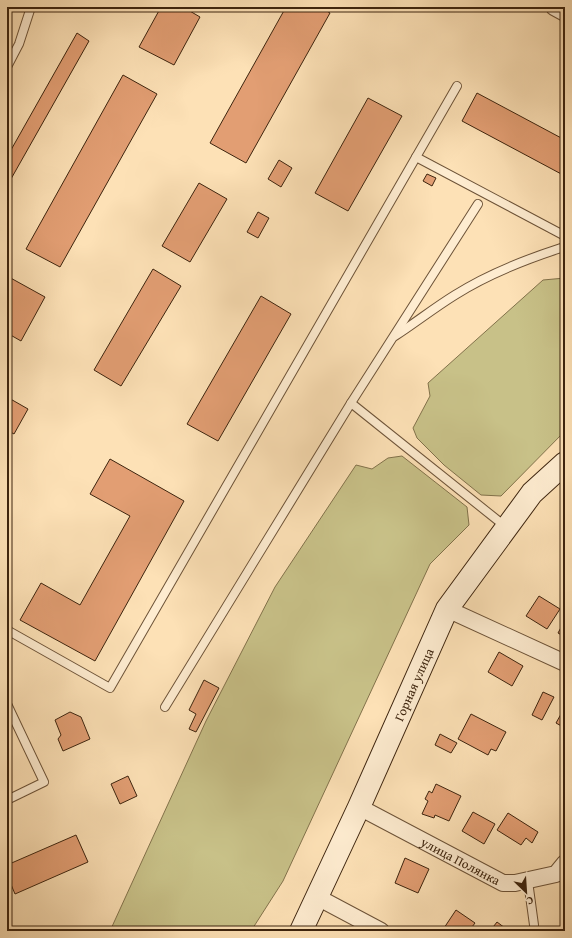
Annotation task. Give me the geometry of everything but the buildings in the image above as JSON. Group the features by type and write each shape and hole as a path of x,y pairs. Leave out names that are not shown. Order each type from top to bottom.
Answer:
{"street":[{"path":"554,7 565,13"},
{"name":"Горная улица","path":"301,931 359,807 447,609 532,493 565,463"},
{"path":"447,609 565,663"},
{"name":"улица Полянка","path":"359,807 503,883 515,883 556,874 565,863"},
{"path":"317,897 381,931"}],"lane":[{"path":"7,67 19,44 30,7"},
{"path":"7,630 110,688 457,86"},
{"path":"416,157 432,167 565,236"},
{"path":"165,706 351,403 478,204"},
{"path":"391,339 455,295 491,276 525,260 565,248"},
{"path":"351,403 507,527"},
{"path":"7,704 44,782 7,800"},
{"path":"528,880 534,925"}],"shaded area":[{"path":"565,278 565,431 501,496 481,495 444,465 417,438 413,428 430,396 428,383 543,280"},
{"path":"402,456 467,507 469,525 430,564 283,881 251,931 110,931 206,721 275,587 356,465 372,469 388,458"}]}
